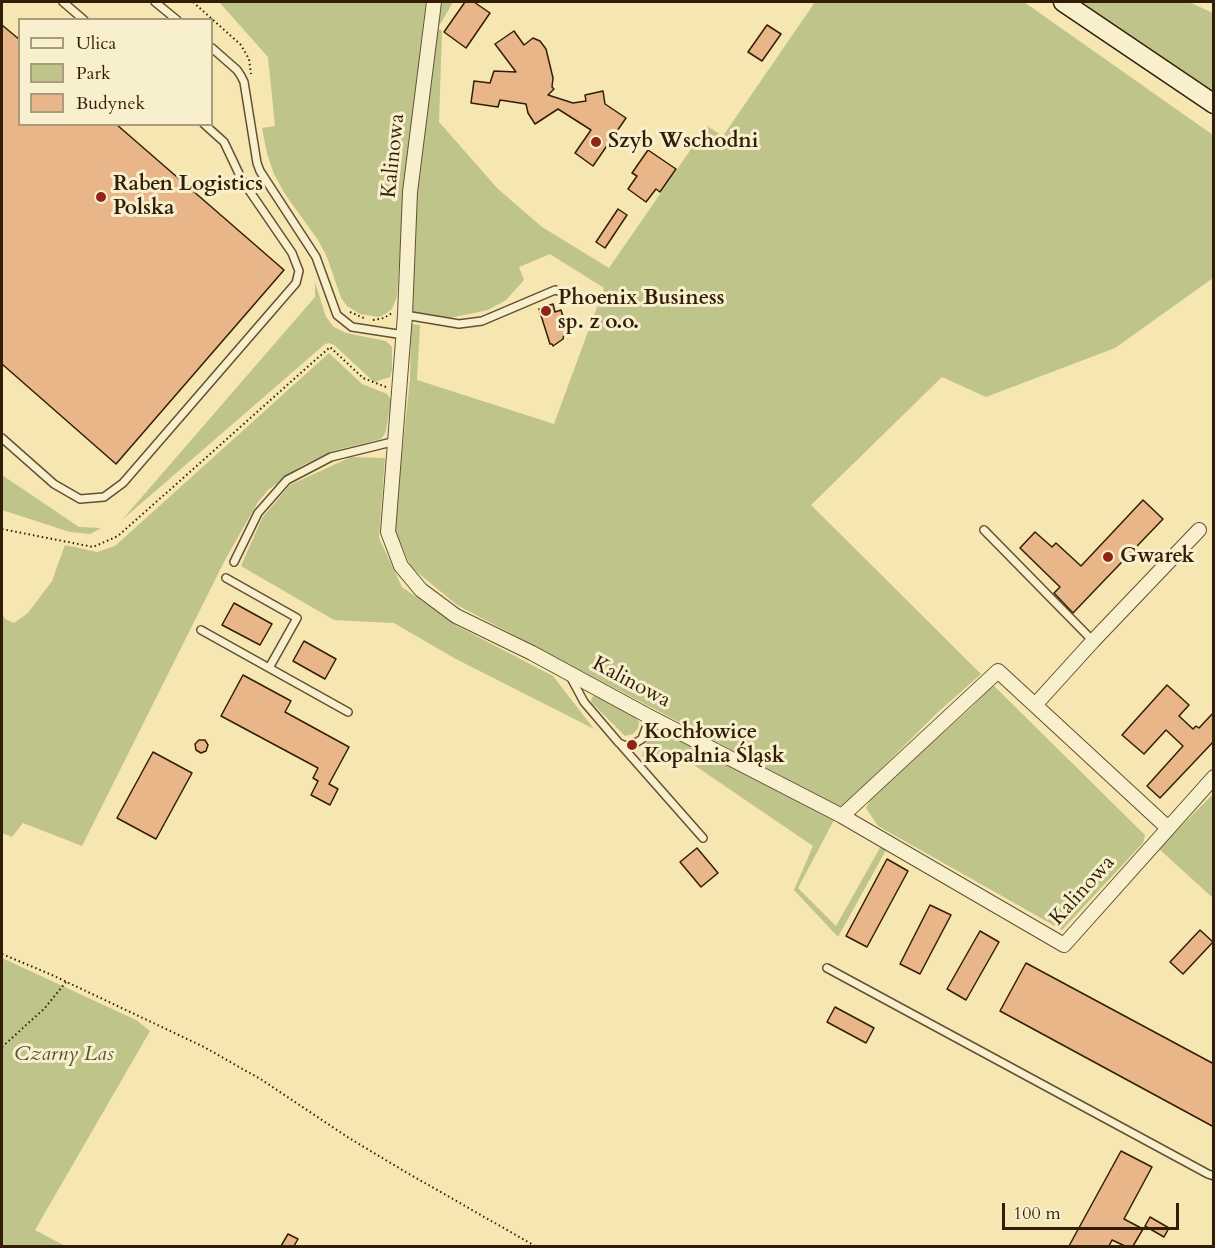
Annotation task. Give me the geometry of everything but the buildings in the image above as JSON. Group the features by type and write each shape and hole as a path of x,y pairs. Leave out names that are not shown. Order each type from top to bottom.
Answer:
{"street":[{"name":"Kalinowa","path":"434,2 410,192 401,310 404,335 388,532 401,566 421,590 456,616 842,816 1064,945 1214,777"},
{"path":"1063,2 1214,104"},
{"path":"1035,705 1199,530"},
{"path":"842,816 998,671 1168,828"}],"lane":[{"path":"63,2 82,18"},
{"path":"156,2 175,18"},
{"path":"213,49 237,70 244,82 260,171 316,257 337,315 352,327 404,335"},
{"path":"2,438 54,484 80,500 104,497 123,483 296,284 299,271 292,253 242,180 225,142 206,126"},
{"path":"401,310 459,324 482,321 555,290 588,301"},
{"path":"234,562 258,513 287,480 331,457 396,441"},
{"path":"984,530 1093,641"},
{"path":"226,578 297,618 269,668"},
{"path":"201,630 348,712"},
{"path":"569,674 584,702 703,838"},
{"path":"620,743 626,746 632,745 642,739 650,717"},
{"path":"827,968 1214,1176"}],"path":[{"path":"193,2 211,18"},
{"path":"213,20 242,45 249,59 253,82"},
{"path":"348,311 356,316 378,320 401,310"},
{"path":"2,529 93,547 118,536 330,347 363,378 389,388 399,388"},
{"path":"2,954 204,1047 262,1080 394,1165 535,1246"},
{"path":"2,1047 45,1008 66,982"}],"green space":[{"path":"219,2 426,2 405,174 397,296 392,309 385,314 379,317 360,314 347,306 341,298 327,257 318,240 285,194 274,174 262,128 275,126 268,57"},
{"path":"438,2 453,2 438,28 442,31 439,122 498,189 542,227 609,268 707,126 723,136 815,2 1024,2 1213,135 1213,278 1115,348 986,397 942,377 811,505 981,674 937,713 842,808 457,605 411,567 394,528 410,379 411,324 420,325 417,380 554,424 604,288 550,254 519,267 524,280 506,300 488,310 450,318 411,312 414,192"},
{"path":"1075,2 1189,2 1213,13 1213,96"},
{"path":"315,282 326,317 334,327 346,333 386,341 392,347 390,377 374,382 334,345 325,344 122,520 315,297"},
{"path":"329,353 362,384 387,394 391,400 384,435 381,439 333,451 301,466 268,490 258,502 226,558 82,846 23,823 12,837 2,833 2,614 5,619 14,623 28,613 52,581 65,545 97,552 115,546"},
{"path":"351,457 385,458 379,538 402,587 457,626 553,676 594,729 454,658 394,623 334,620 241,566 262,518 290,485"},
{"path":"2,475 79,527 101,528 90,534 70,532 2,510"},
{"path":"993,685 1145,835 1143,843 1062,930 878,826 866,808 873,795 971,708"},
{"path":"597,695 634,715 639,722 633,734 625,736 593,704 592,697"},
{"path":"658,732 665,732 834,820 798,888 836,926 881,846 886,850 838,937 794,890 813,846 672,750 660,762 648,754 642,757 648,740"},
{"path":"1213,794 1213,898 1159,849"},
{"name":"Czarny Las","path":"2,958 136,1020 150,1031 35,1230 65,1246 2,1246"}],"place":[{"name":"Szyb Wschodni","path":"596,142"},
{"name":"Raben Logistics Polska","path":"101,197"},
{"name":"Phoenix Business sp. z o.o.","path":"546,311"},
{"name":"Gwarek","path":"1108,557"},
{"name":"Kochłowice Kopalnia Śląsk","path":"632,745"}]}
